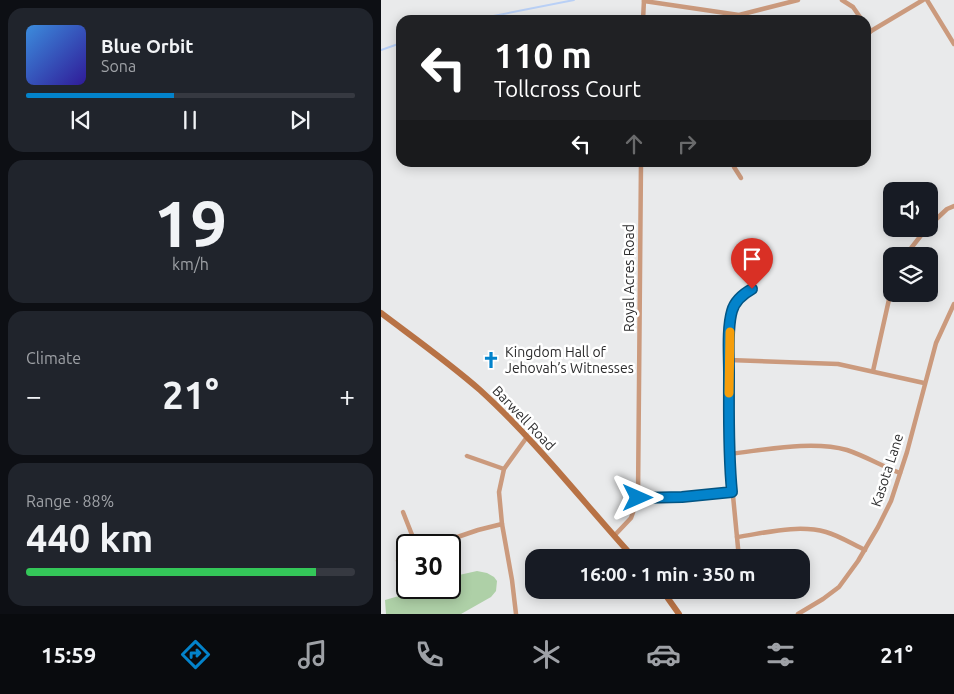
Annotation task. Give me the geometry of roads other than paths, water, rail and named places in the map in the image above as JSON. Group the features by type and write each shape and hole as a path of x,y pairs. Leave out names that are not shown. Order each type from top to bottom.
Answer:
{"street":[{"path":"746,15 798,0"},
{"path":"842,0 853,8 858,15"},
{"path":"871,31 923,0"},
{"path":"927,0 954,44"},
{"path":"643,15 644,1 727,15"},
{"name":"Royal Acres Road","path":"615,536 631,518 638,498 641,167"},
{"path":"734,167 741,178"},
{"path":"938,217 954,206"},
{"path":"912,247 920,237"},
{"path":"738,549 729,454 731,318 733,309 742,295 752,289"},
{"path":"873,370 888,302"},
{"name":"Kasota Lane","path":"798,614 839,587 865,550 891,501 936,343 954,304"},
{"name":"Barwell Road","path":"381,313 437,355 480,391 527,437 626,549"},
{"path":"729,360 838,364 873,370 925,383"},
{"path":"516,614 513,580 502,524 499,492 504,469 527,437"},
{"path":"729,454 791,447 826,447 847,450 900,473"},
{"path":"467,456 504,469"},
{"path":"638,498 682,497 732,492"},
{"path":"403,512 412,534"},
{"path":"461,536 502,524"},
{"path":"737,537 781,530 805,529 825,532 865,550"},
{"path":"668,599 679,614"}],"waterway":[{"path":"498,15 574,0"},
{"path":"381,50 396,45"}],"place":[{"name":"Kingdom Hall of Jehovah’s Witnesses","path":"491,360"}]}
